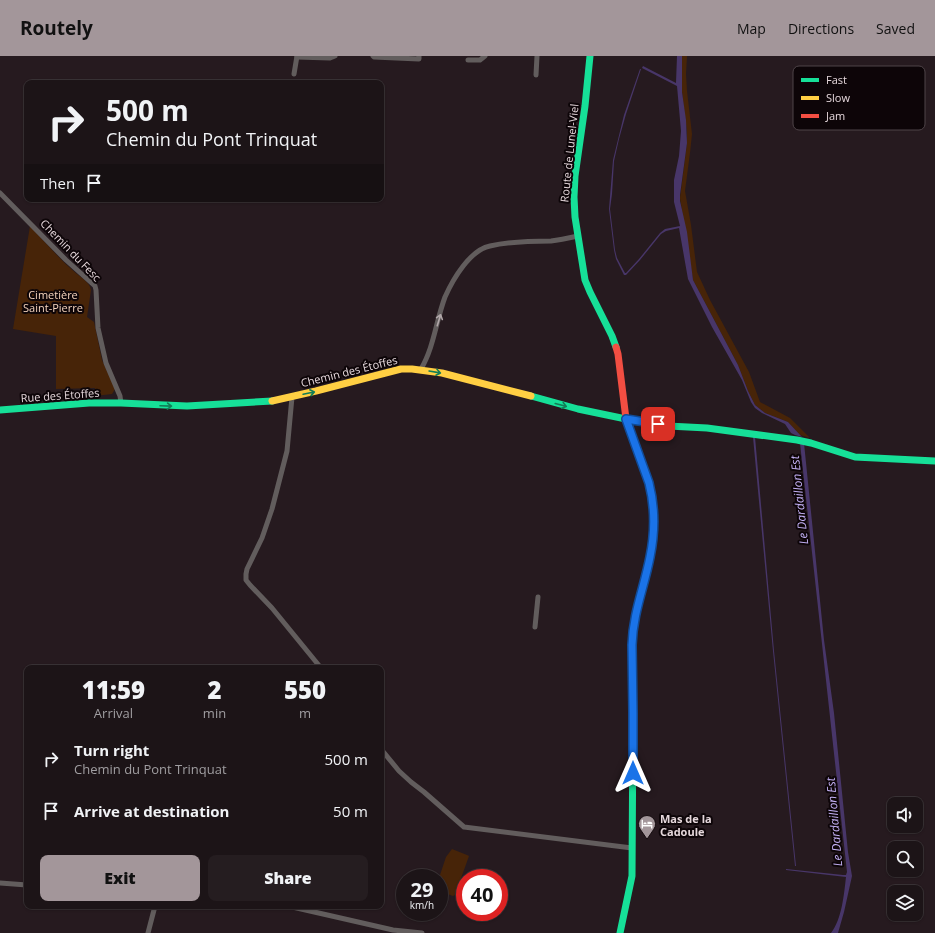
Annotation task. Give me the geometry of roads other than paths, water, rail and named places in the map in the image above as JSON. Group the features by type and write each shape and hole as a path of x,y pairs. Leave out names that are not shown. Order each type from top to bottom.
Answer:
{"street":[{"path":"294,74 297,56 330,58 335,56"},
{"path":"373,56 419,59 419,56"},
{"path":"468,60 480,60 485,56"},
{"path":"536,75 537,56"},
{"name":"Route de Lunel-Viel","path":"590,56 587,95 574,191 574,208 586,280 590,292 612,336 618,354 626,419 649,483 654,516 651,551 646,576 636,610 632,635 632,876 620,933"},
{"name":"Chemin du Fesc","path":"0,193 66,260 95,286 98,328 106,362 120,396 121,403"},
{"path":"421,369 429,351 446,296 454,281 475,253 480,249 496,245 560,240 578,236"},
{"name":"Chemin des Étoffes","path":"121,403 187,406 271,401 316,392 412,368 442,373 578,409 626,419 668,426 708,428 797,440 855,457 935,461"},
{"path":"292,397 287,451 272,509 262,538 247,569 246,580 272,608 319,665"},
{"name":"Rue des Étoffes","path":"0,410 89,403 121,403"},
{"path":"535,627 538,597"},
{"path":"384,753 399,771 464,827 632,848"},
{"path":"0,883 24,885"},
{"path":"148,933 154,909"},
{"path":"301,909 393,930 422,933"}],"place":[{"name":"Mas de la Cadoule","path":"647,839"}],"park label":[{"name":"Cimetière Saint-Pierre","path":"53,300"}],"water label":[{"name":"Le Dardaillon Est","path":"799,500"},
{"name":"Le Dardaillon Est","path":"834,822"}]}
